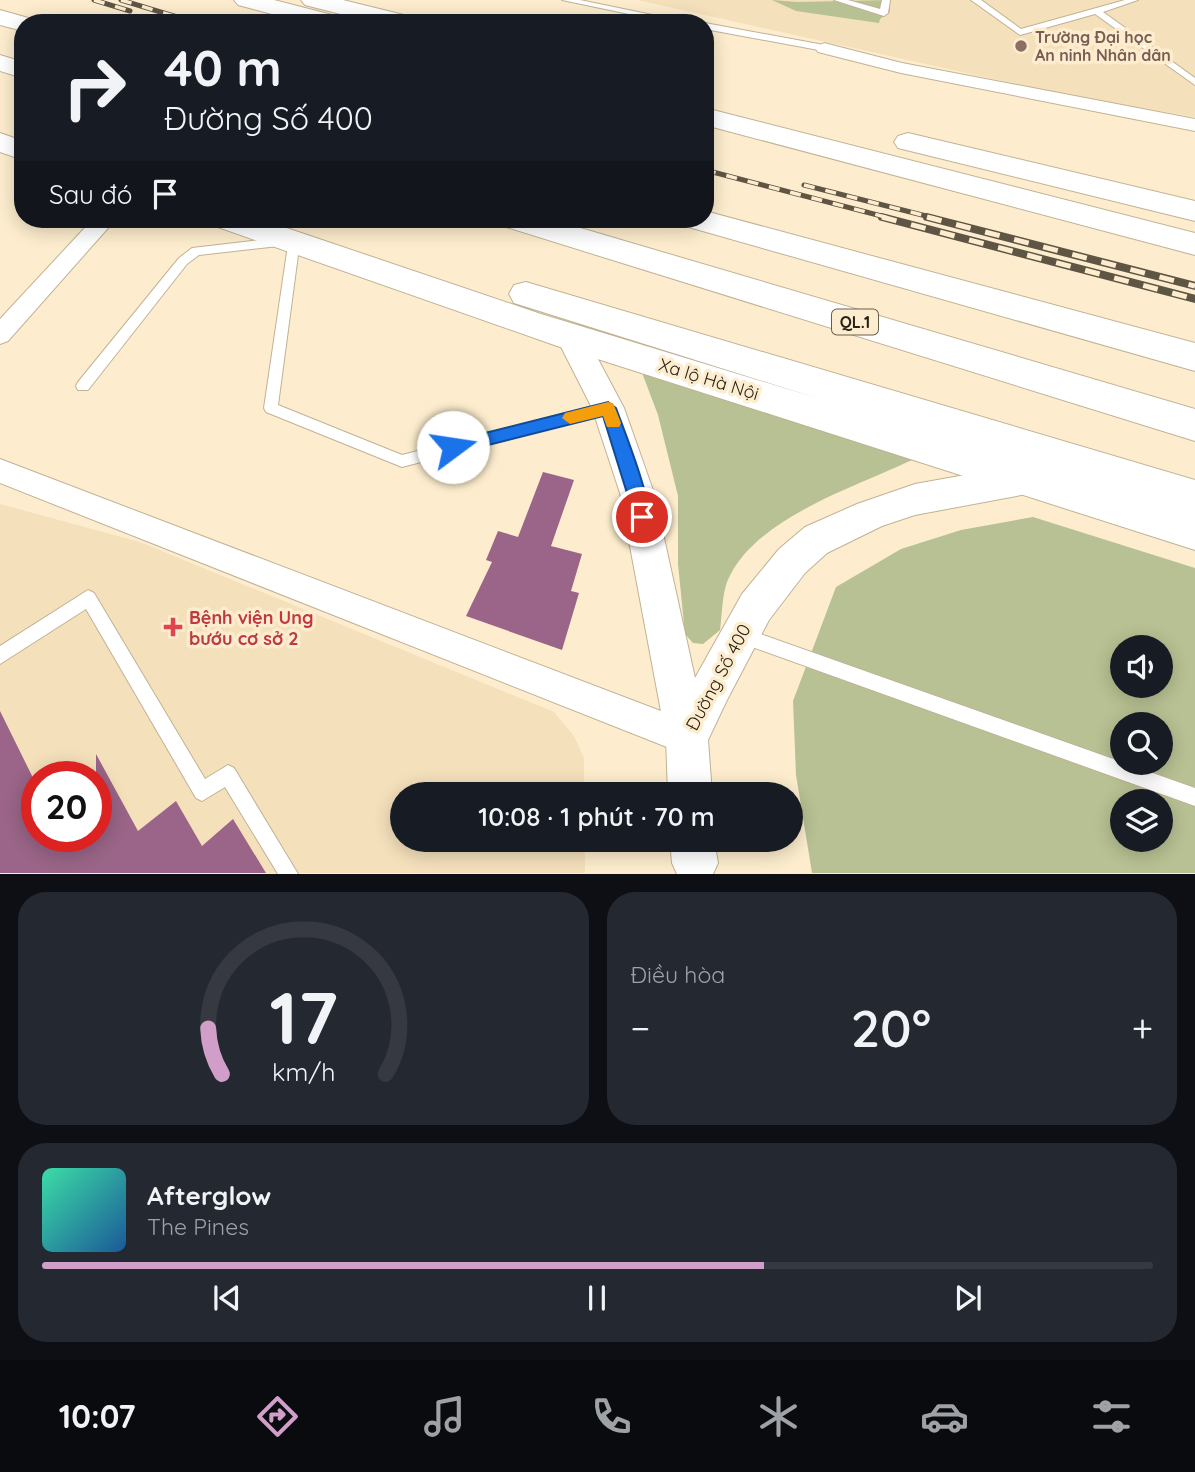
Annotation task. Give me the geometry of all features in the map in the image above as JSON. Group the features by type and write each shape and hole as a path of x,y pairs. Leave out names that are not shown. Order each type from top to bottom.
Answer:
{"highway":[{"path":"246,0 300,14"},
{"path":"313,0 350,14"},
{"path":"714,96 1195,211"},
{"path":"714,118 1195,244"},
{"path":"714,224 1195,357"},
{"name":"QL.1","path":"544,228 1195,425"},
{"name":"Xa lộ Hà Nội","path":"292,229 1195,531"},
{"name":"Xa lộ Hà Nội","path":"568,321 1195,498"},
{"path":"1032,478 1079,464"}],"street":[{"path":"824,48 901,68 1195,125"},
{"path":"0,335 97,228"},
{"name":"Đường Số 400","path":"568,321 608,408 637,493 687,738 689,782"},
{"path":"0,471 687,738"},
{"name":"Đường Số 400","path":"687,738 739,634 772,585 815,540 884,507 959,488 1032,478"}],"lane":[{"path":"566,0 640,14"},
{"path":"838,0 884,13 887,0"},
{"path":"975,0 1020,32 1134,0"},
{"path":"1096,12 1195,82"},
{"path":"714,28 824,48"},
{"path":"83,386 183,261 196,251 292,229 271,408 402,461 608,408"},
{"path":"0,656 88,598 202,792 228,774 289,873"},
{"path":"739,634 1195,797"}],"shaded area":[{"name":"Trường Đại học An ninh Nhân dân","path":"637,0 1195,0 1195,117 1056,93 714,17 714,14 700,14"},
{"name":"Bệnh viện Ung bướu cơ sở 2","path":"0,504 140,542 554,712 574,736 584,758 584,782 390,782 390,852 585,852 585,873 0,873"}],"green space":[{"path":"772,0 890,0 890,12 880,19 879,23 796,11"},
{"path":"641,370 914,459 808,507 759,540 740,559 727,582 720,630 703,644 693,643 685,634 678,564 678,496 658,415"},
{"path":"1033,517 1195,568 1195,873 812,873 803,818 803,782 797,782 796,775 793,701 836,587 901,549 961,530"}],"building":[{"path":"543,472 574,480 551,546 582,554 571,591 579,593 562,650 466,616 492,562 486,560 498,531 518,537"},
{"path":"0,711 25,761 21,761 21,852 112,852 112,783 138,831 176,801 202,846 233,819 266,873 0,873"}],"railway":[{"path":"94,0 130,11"},
{"path":"121,0 167,14"},
{"path":"714,172 889,218"},
{"path":"804,185 934,218"},
{"path":"882,217 1195,299"},
{"path":"927,217 1195,286"}],"slow traffic":[{"path":"570,418 608,408 613,423"}],"place":[{"name":"Trường Đại học An ninh Nhân dân","path":"1021,46"},
{"name":"Bệnh viện Ung bướu cơ sở 2","path":"173,627"}],"route":[{"path":"453,447 608,408 637,493 642,517"}]}
